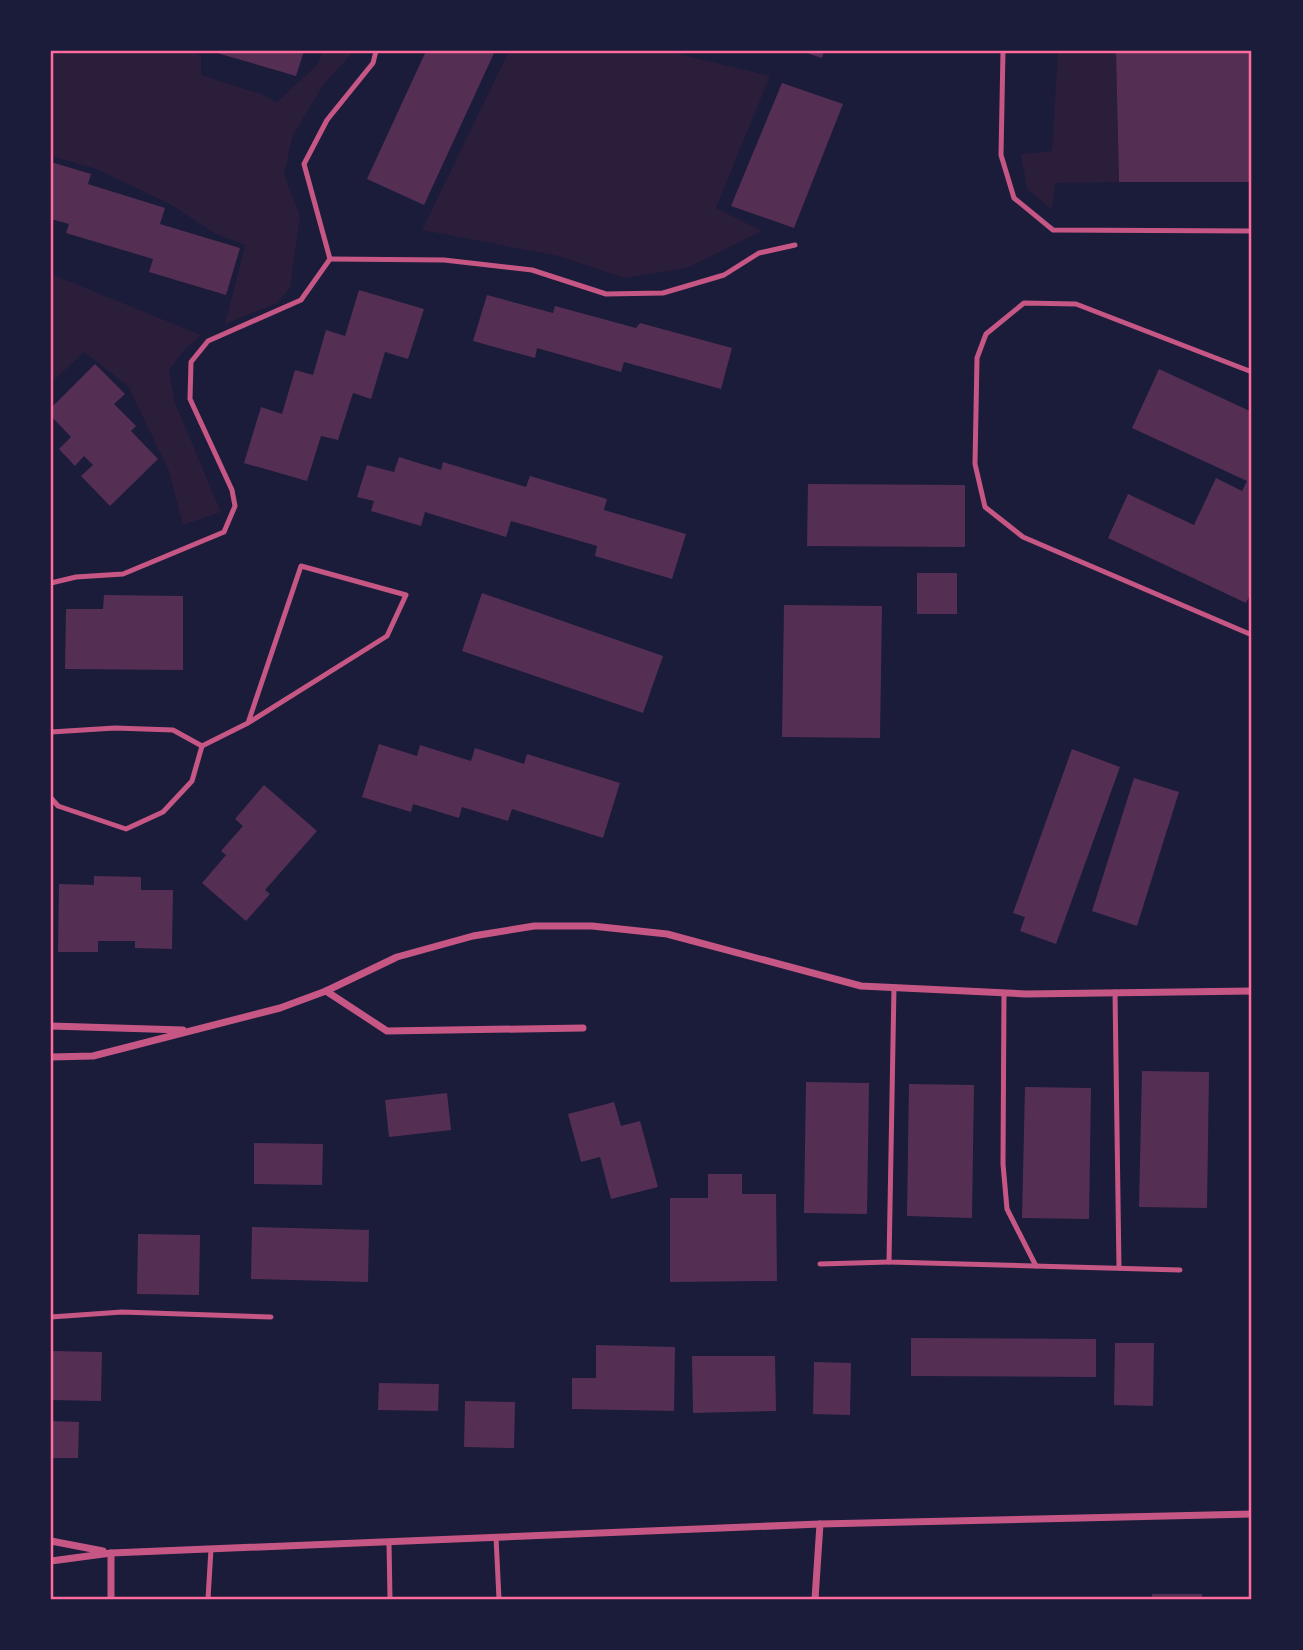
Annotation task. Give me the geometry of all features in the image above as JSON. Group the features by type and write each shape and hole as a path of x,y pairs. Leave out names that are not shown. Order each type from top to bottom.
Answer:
{"street":[{"path":"51,1057 93,1056 280,1008 326,991 397,957 473,936 534,926 592,926 667,933 861,986 1004,993 1252,990"},
{"path":"326,991 387,1031 583,1028"},
{"path":"51,1026 191,1031"},
{"path":"51,1561 111,1553 820,1524 1252,1514"},
{"path":"815,1599 820,1524"},
{"path":"51,1541 111,1553"},
{"path":"111,1553 111,1599"}],"lane":[{"path":"330,259 304,164 327,120 373,63 376,51"},
{"path":"1003,51 1001,155 1014,198 1053,230 1252,231"},
{"path":"330,259 444,260 532,271 606,294 663,293 724,275 759,253 796,245"},
{"path":"51,583 76,577 123,574 224,532 235,506 232,489 190,399 191,362 208,341 301,300 330,259"},
{"path":"1252,372 1076,304 1024,303 986,334 977,358 975,464 985,507 1023,537 1252,635"},
{"path":"51,798 58,806 126,829 163,812 192,781 202,746 248,723 387,636 406,595 301,566 248,723"},
{"path":"51,732 173,730 202,746"},
{"path":"889,1262 894,988"},
{"path":"1115,992 1119,1268"},
{"path":"1004,993 1003,1164 1007,1209 1036,1266"},
{"path":"820,1264 889,1262 1180,1270"},
{"path":"51,1317 122,1312 271,1317"},
{"path":"1252,1323 1252,1396"},
{"path":"496,1537 499,1599"},
{"path":"389,1542 390,1599"},
{"path":"208,1599 211,1549"}],"shaded area":[{"path":"51,51 187,51 201,55 201,75 264,95 277,102 318,64 323,51 354,51 324,84 293,135 284,174 300,216 290,288 277,303 225,324 245,245 216,234 168,203 96,169 51,156"},
{"path":"509,51 666,51 770,76 716,208 762,231 687,268 625,278 558,256 422,230"},
{"path":"1058,51 1116,51 1119,182 1055,183 1052,210 1027,189 1021,154 1052,151"},
{"path":"51,274 201,335 184,350 169,370 175,403 221,512 183,525 169,471 128,386 84,352 51,383"}],"building":[{"path":"210,51 304,51 296,76"},
{"path":"426,51 495,51 424,205 367,179"},
{"path":"800,51 824,51 822,58"},
{"path":"1116,51 1252,51 1252,182 1119,182"},
{"path":"782,83 843,104 794,228 731,206"},
{"path":"51,162 91,174 88,184 165,208 160,224 240,248 226,295 149,272 153,259 66,233 69,224 51,219"},
{"path":"359,290 424,309 408,359 385,352 371,399 353,393 338,440 321,436 307,481 244,463 261,407 282,414 295,370 313,375 326,330 345,336"},
{"path":"487,295 553,313 555,306 636,328 640,323 732,348 721,389 624,362 621,372 537,348 535,358 473,341"},
{"path":"95,364 125,394 114,404 136,426 131,431 158,459 110,506 81,476 93,465 84,456 75,466 59,449 71,437 51,416 51,408"},
{"path":"1159,369 1252,412 1252,590 1246,603 1108,538 1128,494 1194,525 1216,478 1242,491 1247,481 1132,428"},
{"path":"399,457 441,470 443,462 526,487 530,476 607,499 604,510 686,534 672,579 595,556 597,546 511,521 506,537 425,512 421,526 371,511 374,501 357,497 367,465 394,472"},
{"path":"808,484 965,485 965,547 807,546"},
{"path":"917,573 957,573 957,614 917,614"},
{"path":"482,593 663,656 643,713 462,651"},
{"path":"104,595 183,596 183,670 65,669 66,609 103,609"},
{"path":"784,605 882,606 880,738 782,737"},
{"path":"379,744 417,756 420,745 471,761 475,748 524,764 527,754 620,783 603,838 512,809 508,821 462,807 459,818 413,804 411,812 362,797"},
{"path":"1072,749 1120,767 1056,944 1020,931 1025,917 1013,913"},
{"path":"1134,778 1179,792 1137,926 1092,911"},
{"path":"264,785 317,831 265,890 270,894 246,921 202,883 226,855 221,851 243,826 235,819"},
{"path":"94,876 141,877 141,890 173,890 172,949 135,948 135,941 98,941 98,952 58,952 59,884 94,885"},
{"path":"1142,1071 1209,1072 1207,1208 1139,1207"},
{"path":"806,1082 869,1083 867,1214 804,1213"},
{"path":"909,1084 974,1085 972,1218 907,1216"},
{"path":"1025,1087 1091,1088 1089,1219 1022,1218"},
{"path":"447,1093 451,1130 389,1137 385,1100"},
{"path":"614,1102 621,1126 640,1121 658,1187 611,1199 600,1157 581,1162 568,1114"},
{"path":"254,1143 323,1144 322,1185 254,1184"},
{"path":"708,1174 742,1174 742,1194 776,1194 777,1281 670,1282 670,1198 708,1198"},
{"path":"252,1227 369,1230 368,1282 251,1279"},
{"path":"138,1234 200,1235 199,1295 137,1294"},
{"path":"911,1338 1096,1339 1096,1377 911,1376"},
{"path":"1115,1343 1154,1343 1153,1406 1114,1405"},
{"path":"596,1345 675,1347 674,1411 572,1409 572,1378 596,1378"},
{"path":"51,1351 102,1352 101,1401 51,1400"},
{"path":"692,1356 775,1356 776,1411 693,1413"},
{"path":"814,1362 851,1363 850,1415 813,1414"},
{"path":"379,1383 439,1384 438,1411 378,1410"},
{"path":"465,1401 515,1402 514,1448 464,1447"},
{"path":"51,1421 79,1422 78,1458 51,1458"},
{"path":"1152,1594 1202,1594 1202,1599 1152,1599"}]}
